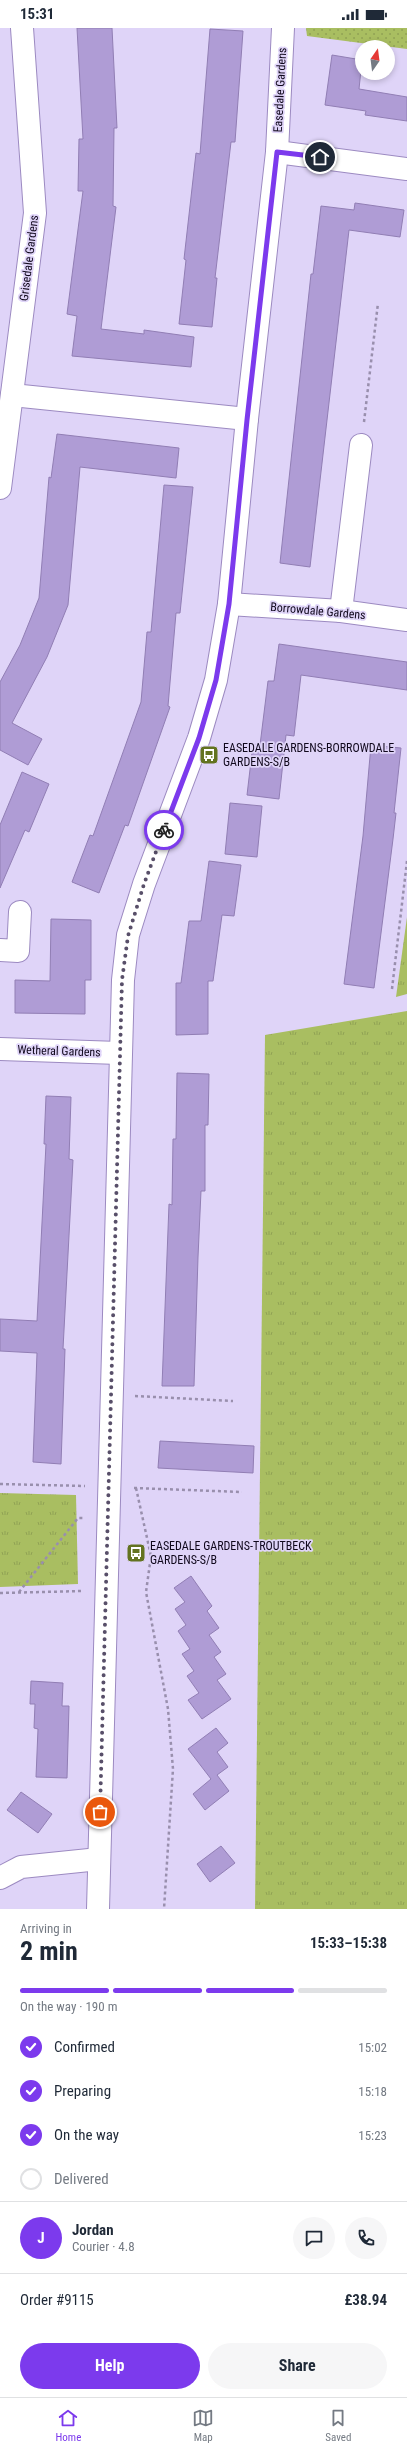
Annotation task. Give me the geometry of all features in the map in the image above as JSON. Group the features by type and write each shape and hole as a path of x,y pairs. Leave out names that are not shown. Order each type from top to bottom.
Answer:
{"street":[{"name":"Grisedale Gardens","path":"0,488 35,213 22,28"},
{"name":"Easedale Gardens","path":"98,1909 110,1394 122,980 128,936 144,884 199,738 216,680 229,604 247,420 277,152 283,28"},
{"path":"277,152 407,169"},
{"path":"12,395 247,420"},
{"path":"341,611 361,445"},
{"name":"Borrowdale Gardens","path":"229,604 341,611 407,620"},
{"path":"0,950 18,951 20,912"},
{"name":"Wetheral Gardens","path":"0,1049 119,1053"},
{"path":"0,1878 21,1867 99,1859"}],"path":[{"path":"361,445 378,303"},
{"path":"392,989 407,861"},
{"path":"110,1394 233,1401"},
{"path":"136,1488 151,1556 146,1592 168,1709 173,1769 164,1909"},
{"path":"19,1592 78,1518 107,1516"},
{"path":"0,1593 105,1591"}],"green space":[{"path":"306,28 407,28 407,49 395,47 395,40 355,40 355,42 307,36"},
{"path":"407,917 407,994 396,997"},
{"path":"407,1011 407,1909 255,1909 265,1035"},
{"path":"0,1493 76,1495 78,1584 0,1587"}],"building":[{"path":"77,28 112,28 117,128 114,128 113,206 116,207 101,329 144,334 144,330 194,337 191,367 72,356 77,316 67,314 83,191 78,191 79,139 83,139"},
{"path":"210,29 243,31 235,142 231,142 215,278 217,278 212,327 179,324 186,260 184,259 196,153 200,154"},
{"path":"332,55 355,59 355,80 360,80 359,89 407,97 407,121 365,115 366,111 325,105"},
{"path":"355,203 404,210 400,237 349,230 310,567 280,563 311,274 313,274 321,206 354,210"},
{"path":"57,434 179,448 176,478 80,467 68,605 47,657 12,723 42,739 28,765 0,750 0,682 20,645 39,598 49,477 51,478"},
{"path":"164,485 193,487 180,613 176,613 168,706 170,707 128,826 125,825 99,893 72,882 90,835 93,836 141,702 147,632 151,632"},
{"path":"279,644 407,662 407,690 301,675 294,736 286,735 279,799 247,795 253,744 260,745 268,681 274,681"},
{"path":"371,745 401,748 394,813 396,813 374,988 344,984 363,836"},
{"path":"22,772 49,784 29,832 25,830 0,888 0,825"},
{"path":"230,803 262,806 257,857 225,854"},
{"path":"209,861 241,865 234,916 222,915 213,981 208,981 208,1034 176,1035 176,983 181,983 189,921 201,921"},
{"path":"51,919 91,920 91,980 85,980 85,1014 15,1013 15,980 50,981"},
{"path":"177,1073 209,1074 208,1125 205,1125 205,1191 201,1191 194,1386 162,1386 169,1204 172,1205 173,1139 176,1139"},
{"path":"46,1096 71,1097 69,1159 73,1160 63,1349 65,1349 61,1464 33,1462 37,1353 0,1351 0,1319 37,1321 46,1144 44,1144"},
{"path":"160,1441 254,1446 253,1473 158,1468"},
{"path":"191,1576 212,1606 207,1611 219,1628 209,1635 221,1652 214,1657 226,1674 217,1680 231,1699 202,1719 188,1700 199,1693 187,1676 194,1671 182,1654 190,1649 178,1631 186,1625 175,1609 185,1602 174,1588"},
{"path":"31,1681 63,1683 62,1706 69,1706 67,1778 36,1777 38,1729 34,1728 35,1704 30,1704"},
{"path":"216,1728 228,1743 217,1752 228,1767 217,1775 229,1791 205,1810 193,1794 211,1779 188,1749"},
{"path":"21,1792 52,1814 38,1833 7,1810"},
{"path":"221,1846 235,1863 210,1882 197,1864"}],"way so far":[{"path":"100,1812 122,980 128,936 144,884 164,830"}],"place":[{"name":"EASEDALE GARDENS-BORROWDALE GARDENS-S/B","path":"209,755"},
{"name":"EASEDALE GARDENS-TROUTBECK GARDENS-S/B","path":"136,1553"}],"route":[{"path":"164,830 199,738 216,680 229,604 247,420 277,152 320,157"}]}
